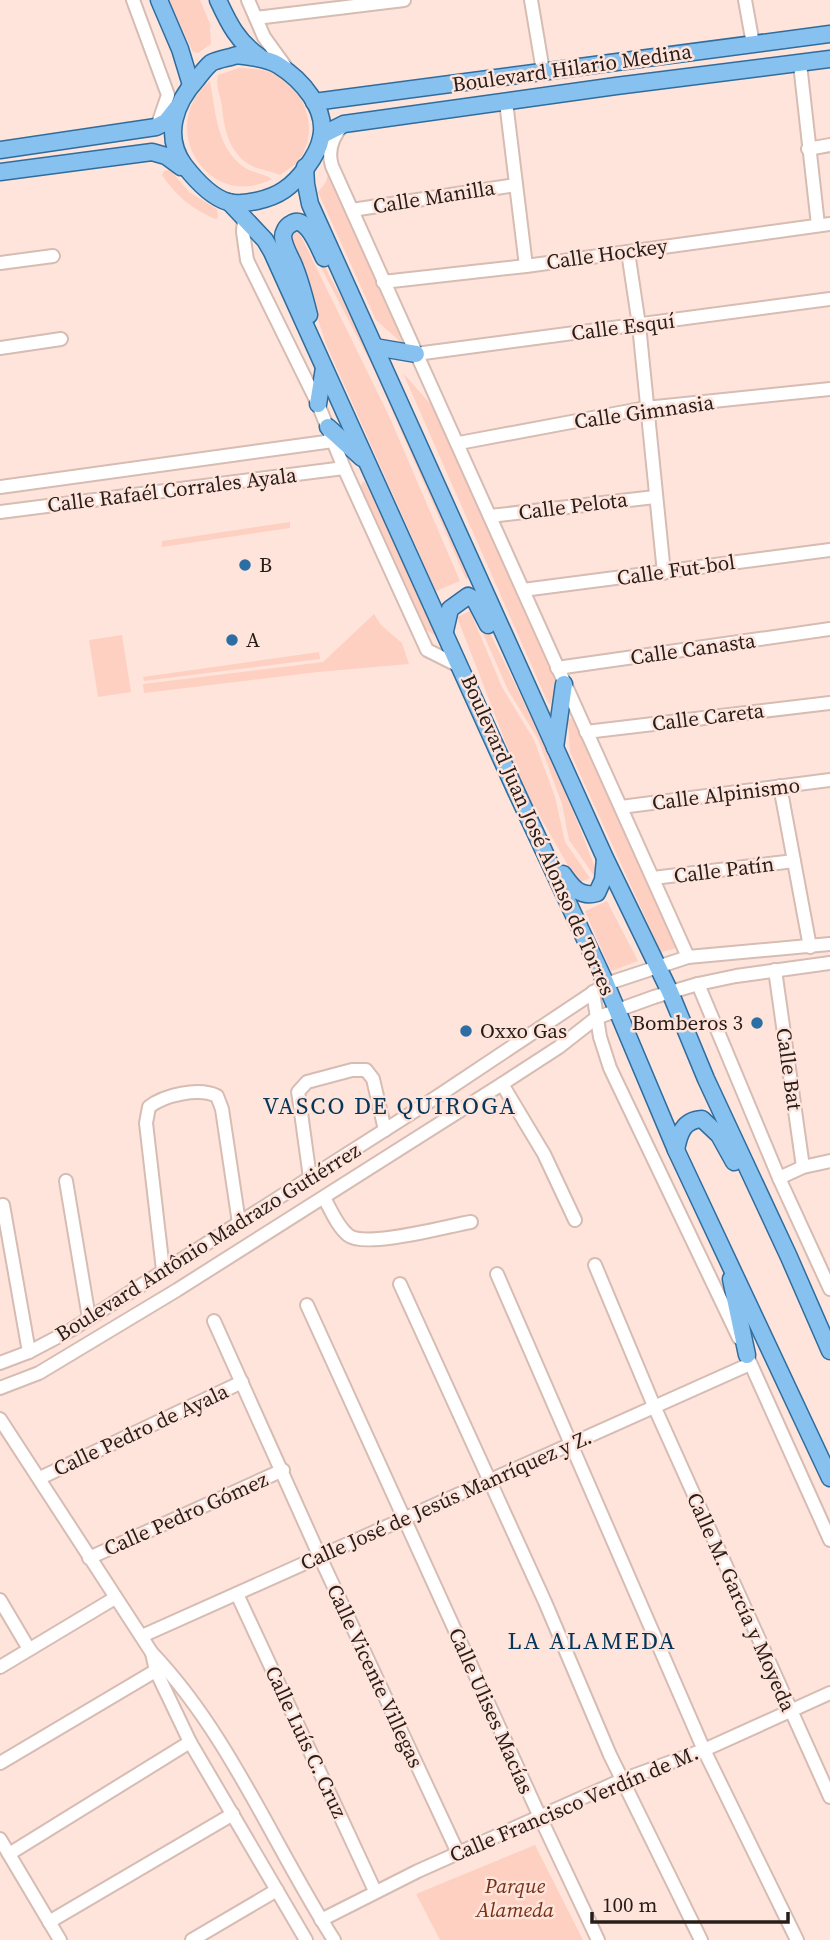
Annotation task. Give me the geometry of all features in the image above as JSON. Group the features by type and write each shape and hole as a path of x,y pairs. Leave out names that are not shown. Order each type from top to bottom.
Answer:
{"main road":[{"path":"159,0 184,57 191,85"},
{"path":"218,0 234,34 264,60"},
{"name":"Boulevard Hilario Medina","path":"314,102 830,34"},
{"path":"0,150 156,127 166,122 191,85 212,63 237,55 276,64 299,82 314,102 321,118 320,145 305,167 285,190 254,201 229,202 212,192 175,161 152,152 0,172"},
{"name":"Boulevard Hilario Medina","path":"322,135 344,124 830,59"},
{"path":"178,106 172,139 176,154 191,175"},
{"path":"305,167 310,204 605,858 670,992 706,1079 830,1351"},
{"name":"Boulevard Juan José Alonso de Torres","path":"229,202 265,240 272,252 461,667 599,988 617,1009 676,1150 830,1478"},
{"path":"318,404 326,372 295,269 285,245 285,229 292,222 299,221 304,224 349,306 372,341 416,354"},
{"path":"331,434 367,462"},
{"path":"445,631 447,615 453,605 468,596 475,600 524,695 543,721"},
{"path":"555,748 564,684"},
{"path":"515,789 575,890 589,895 597,892 603,880 605,858"},
{"path":"676,1150 680,1134 689,1122 702,1119 711,1126 728,1150 773,1238 789,1258"},
{"path":"726,1253 749,1360"},
{"path":"800,1411 830,1463"}],"street":[{"path":"133,0 168,95 163,115 156,127"},
{"path":"248,0 275,54 299,82"},
{"path":"256,18 404,0"},
{"path":"531,0 543,71"},
{"path":"746,0 753,44"},
{"path":"800,64 808,149 824,225"},
{"path":"506,102 526,265"},
{"path":"344,124 335,134 329,155 383,282 459,443 564,684 688,957"},
{"path":"808,149 830,145"},
{"name":"Calle Manilla","path":"352,210 516,185"},
{"path":"244,219 247,260 318,404 344,468 427,650 461,667"},
{"name":"Calle Hockey","path":"383,282 824,225"},
{"path":"628,252 639,325 664,573"},
{"path":"0,263 53,256"},
{"name":"Calle Esquí","path":"416,354 830,299"},
{"path":"0,348 61,339"},
{"name":"Calle Gimnasia","path":"459,443 646,408 830,388"},
{"name":"Calle Rafaél Corrales Ayala","path":"0,487 331,434"},
{"name":"Calle Rafaél Corrales Ayala","path":"0,512 344,468"},
{"name":"Calle Pelota","path":"490,516 655,497"},
{"name":"Calle Fut-bol","path":"523,590 830,550"},
{"name":"Calle Canasta","path":"557,668 830,629"},
{"name":"Calle Careta","path":"586,732 830,703"},
{"name":"Calle Alpinismo","path":"621,807 830,780"},
{"path":"780,786 810,947"},
{"name":"Calle Patín","path":"653,878 794,861"},
{"name":"Boulevard Antônio Madrazo Gutiérrez","path":"0,1363 29,1352 89,1318 385,1130 599,988 688,957 830,944"},
{"name":"Boulevard Antônio Madrazo Gutiérrez","path":"0,1388 39,1373 63,1359 324,1198 502,1084 596,1018 698,984 830,963"},
{"name":"Calle Bat","path":"775,970 803,1167"},
{"path":"698,984 779,1178 830,1289"},
{"path":"599,988 596,1018 610,1068 749,1360 830,1540"},
{"path":"310,1178 299,1098 301,1087 307,1082 360,1068 366,1070 373,1079 385,1130"},
{"path":"502,1084 544,1154 575,1220"},
{"path":"163,1270 146,1124 149,1107 155,1102 194,1093 206,1092 218,1096 239,1223"},
{"path":"779,1178 803,1167 830,1161"},
{"path":"66,1181 89,1318"},
{"path":"324,1198 342,1229 358,1240 387,1238 471,1222"},
{"path":"3,1205 29,1352"},
{"path":"789,1258 811,1248"},
{"name":"Calle M. García y Moyeda","path":"595,1265 654,1406 830,1797"},
{"path":"497,1274 704,1750 797,1940"},
{"path":"400,1284 622,1780 701,1940"},
{"name":"Calle Ulises Macías","path":"307,1305 598,1940"},
{"name":"Calle Vicente Villegas","path":"214,1321 458,1853"},
{"name":"Calle José de Jesús Manríquez y Z.","path":"142,1636 654,1406 749,1360"},
{"name":"Calle Pedro de Ayala","path":"40,1478 242,1382"},
{"path":"0,1419 152,1653 190,1742 306,1940"},
{"name":"Calle Pedro Gómez","path":"89,1558 283,1471"},
{"name":"Calle Luís C. Cruz","path":"237,1594 375,1891"},
{"path":"0,1667 115,1598"},
{"path":"0,1600 29,1649"},
{"path":"0,1763 160,1668"},
{"path":"160,1668 221,1746 334,1940"},
{"name":"Calle Francisco Verdín de M.","path":"321,1920 375,1891 458,1853 622,1780 704,1750 830,1693"},
{"path":"9,1854 190,1742"},
{"path":"49,1923 233,1814"},
{"path":"0,1839 60,1940"},
{"path":"192,1940 277,1890"}],"green space":[{"path":"169,0 200,0 210,24 211,44 198,53 193,52"},
{"path":"239,68 264,70 283,79 300,98 305,109 309,133 306,145 299,160 280,175 246,162 230,142 224,125 217,79 218,75"},
{"path":"210,81 219,130 229,152 247,169 272,179 249,186 228,184 210,174 196,159 189,140 187,120 194,99"},
{"path":"170,170 189,192 217,209 218,218 199,211 179,196 162,175 164,171"},
{"path":"328,174 404,345 376,320 318,192 326,182"},
{"path":"297,228 389,416 460,581 436,591 326,344 289,232"},
{"path":"301,229 306,230 377,367 470,577 466,579 374,369"},
{"path":"403,373 441,416 555,681 551,704 548,703"},
{"path":"364,481 437,636 426,630 359,487"},
{"path":"290,522 290,528 162,547 162,541"},
{"path":"470,611 502,687 534,740 555,797 565,842 590,878 578,883 522,785 457,617"},
{"path":"374,614 381,625 402,643 409,664 144,693 143,684 323,662"},
{"path":"478,622 485,623 545,748 586,844 598,876 597,880 569,840 562,804 538,739 508,690"},
{"path":"122,635 131,692 98,697 89,640"},
{"path":"319,652 320,659 144,681 143,677"},
{"path":"570,718 677,948 661,952 570,752"},
{"path":"607,901 638,961 611,971 585,911"},
{"name":"Parque Alameda","path":"535,1845 583,1940 440,1940 416,1894"}],"place":[{"name":"B","path":"245,565"},
{"name":"A","path":"232,640"},
{"name":"Bomberos 3","path":"757,1023"},
{"name":"Oxxo Gas","path":"466,1031"}],"district":[{"name":"VASCO DE QUIROGA","path":"390,1106"},
{"name":"LA ALAMEDA","path":"592,1641"}]}
